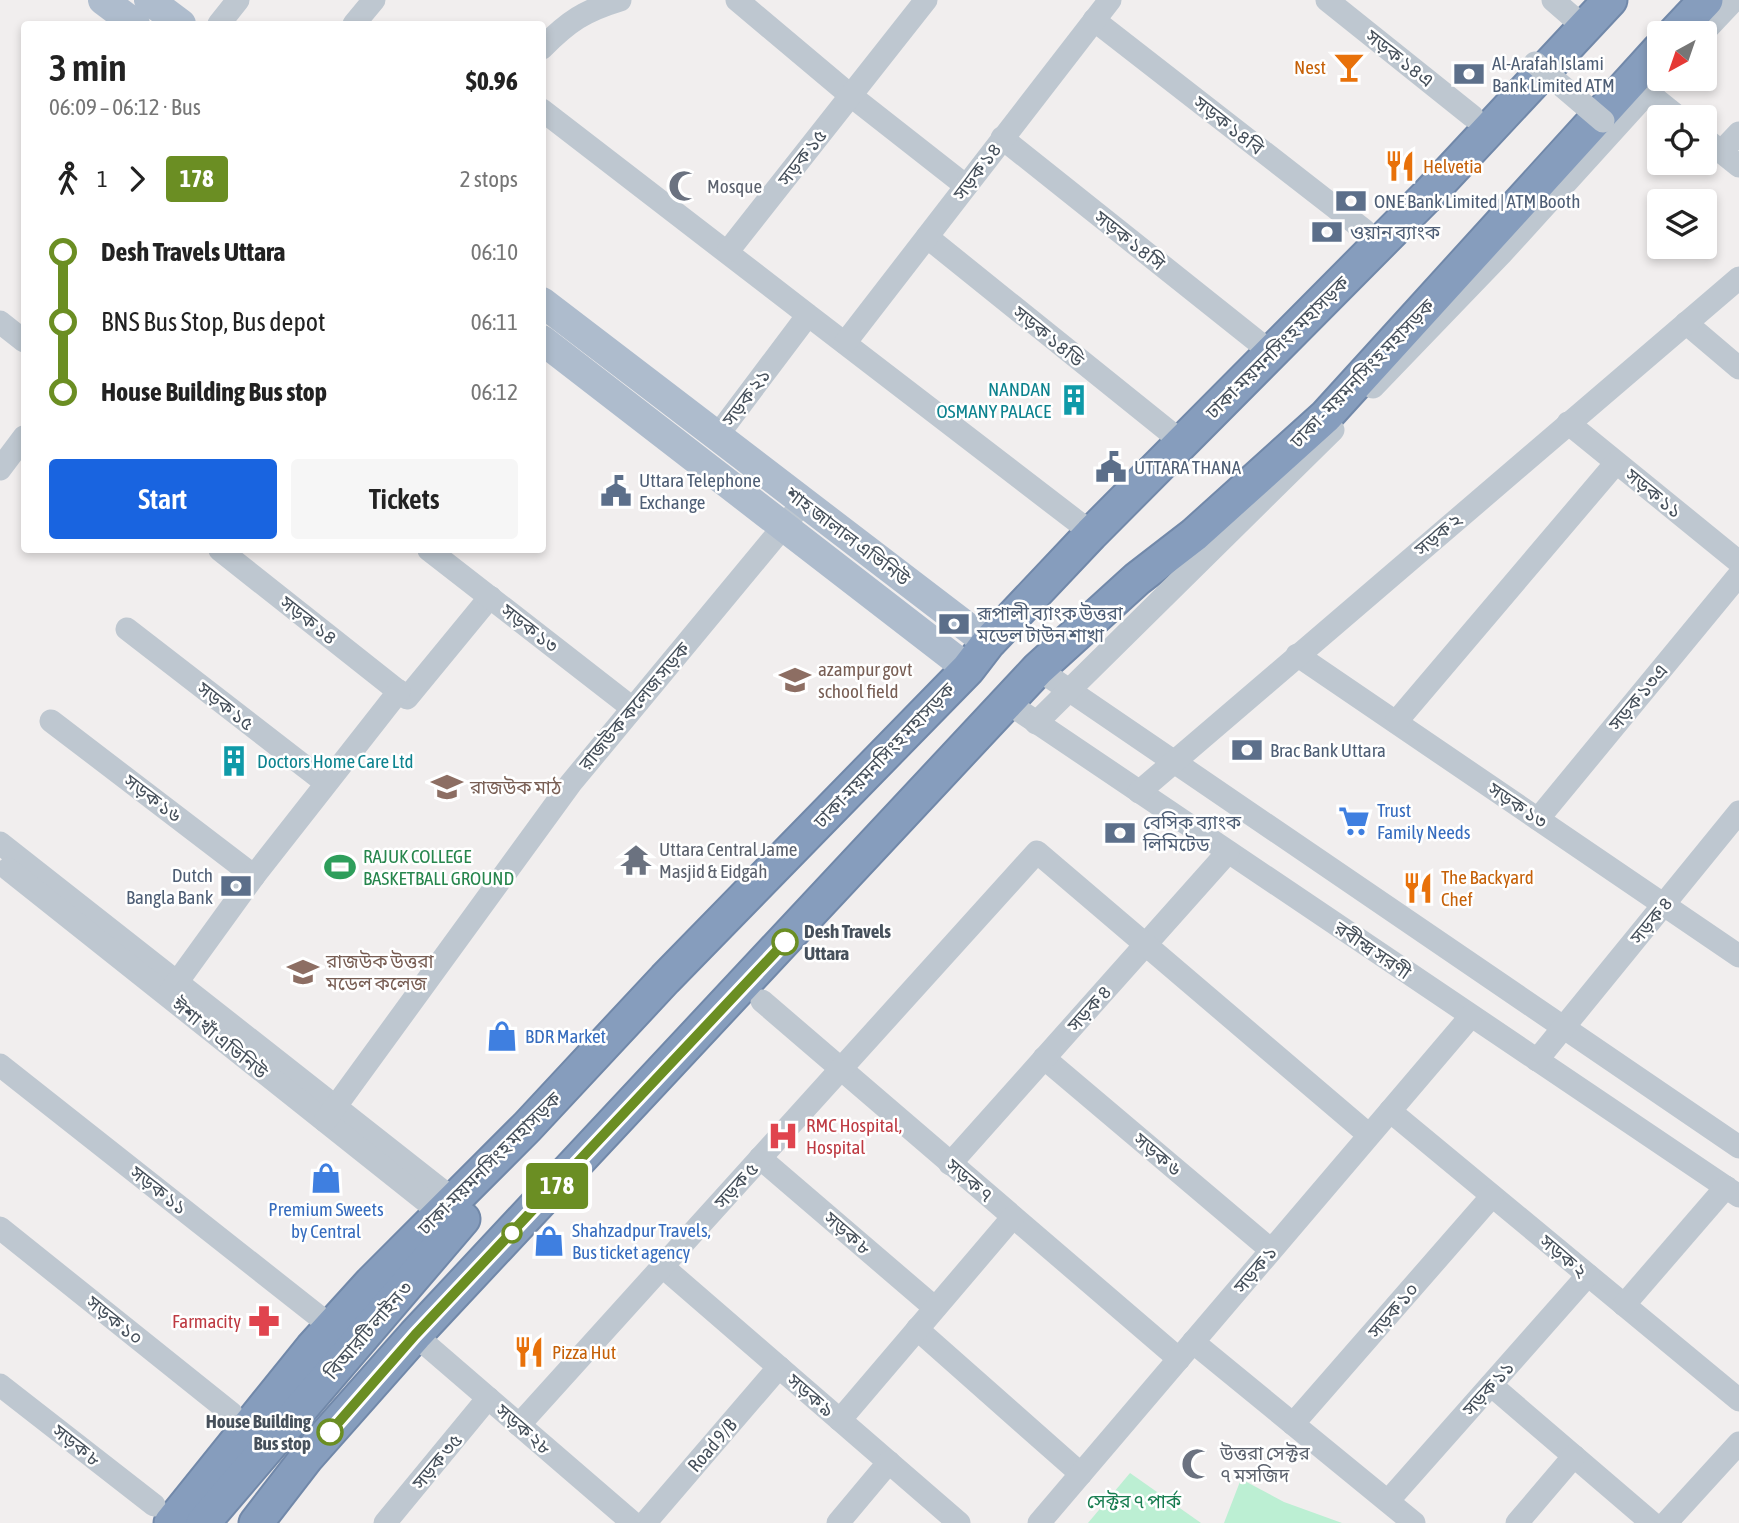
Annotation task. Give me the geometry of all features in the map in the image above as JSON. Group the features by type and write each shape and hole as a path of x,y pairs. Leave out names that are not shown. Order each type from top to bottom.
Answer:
{"highway":[{"name":"ঢাকা-ময়মনসিংহ মহাসড়ক","path":"162,1514 312,1348 446,1207 536,1133 665,979 968,669 988,643 1149,474 1427,196 1610,0"},
{"path":"1686,21 1706,0"},
{"name":"ঢাকা - ময়মনসিংহ মহাসড়ক","path":"1038,669 1137,579 1194,535 1326,416 1647,63"},
{"path":"256,1523 307,1457 415,1335 1038,669"},
{"name":"বিআরটি লাইন ৩","path":"203,1523 536,1133"}],"main road":[{"path":"103,0 131,21"},
{"path":"149,0 177,21"},
{"name":"শাহ জালাল এভিনিউ","path":"546,305 988,643"},
{"name":"শাহ জালাল এভিনিউ","path":"546,347 968,669"}],"street":[{"path":"221,21 238,0"},
{"path":"356,21 374,0"},
{"path":"737,0 850,95 966,186"},
{"name":"সড়ক ১৫","path":"728,251 926,0"},
{"name":"সড়ক ১৪","path":"845,343 1110,0"},
{"name":"সড়ক ১৪এ","path":"1327,0 1472,116"},
{"path":"1553,0 1584,27"},
{"path":"1714,21 1734,0"},
{"path":"546,44 568,22 605,2"},
{"name":"সড়ক ১৪বি","path":"1094,20 1364,230"},
{"path":"1535,63 1603,121"},
{"path":"1036,723 1268,496 1502,253 1649,91"},
{"name":"সড়ক ২১","path":"546,113 808,315 718,436"},
{"path":"1717,143 1739,133"},
{"name":"সড়ক ১৪সি","path":"1002,138 1258,342"},
{"path":"1717,148 1739,166"},
{"name":"সড়ক ১৪ডি","path":"927,237 1171,434"},
{"name":"সড়ক ২","path":"1139,792 1739,278"},
{"name":"সড়ক ২১","path":"742,403 808,315 1083,527"},
{"path":"0,322 21,339"},
{"path":"1686,323 1739,368"},
{"name":"সড়ক ১১","path":"1568,424 1739,562"},
{"path":"0,469 21,442"},
{"path":"1395,722 1616,463"},
{"name":"রাজউক কলেজ সড়ক","path":"330,1114 570,783 804,502"},
{"name":"সড়ক ১৪","path":"224,553 399,691"},
{"name":"সড়ক ১৩","path":"433,553 631,707"},
{"name":"সড়ক ১৩এ","path":"1538,819 1739,575"},
{"path":"0,843 173,988 254,876 399,691 407,698 490,597"},
{"name":"সড়ক ১৫","path":"127,629 326,783"},
{"name":"সড়ক ১৩","path":"1297,654 1739,956"},
{"path":"1038,669 1739,1147"},
{"name":"রবীন্দ্র সরণী","path":"1008,704 1732,1192"},
{"name":"সড়ক ১৬","path":"51,721 254,876"},
{"name":"সড়ক ৪","path":"1537,1060 1739,812"},
{"name":"সড়ক ৫","path":"519,1425 1037,852 1146,945"},
{"name":"সড়ক ৪","path":"950,1164 1228,852"},
{"name":"ঈশা খাঁ এভিনিউ","path":"0,863 173,988 330,1114 433,1207 446,1207"},
{"path":"1146,945 1369,1135"},
{"name":"সড়ক ৭","path":"762,1001 1013,1217 1186,1350"},
{"name":"সড়ক ১","path":"1039,1523 1471,1016"},
{"name":"সড়ক ৬","path":"1044,1058 1271,1250"},
{"name":"সড়ক ১১","path":"0,1065 318,1316"},
{"name":"সড়ক ২","path":"1390,1111 1739,1400"},
{"name":"সড়ক ৮","path":"760,1158 935,1308"},
{"path":"1624,1305 1732,1192"},
{"name":"সড়ক ১০","path":"1293,1424 1493,1196"},
{"path":"840,1420 1013,1217"},
{"name":"সড়ক ১০","path":"0,1227 231,1413"},
{"name":"সড়ক ৯","path":"662,1266 959,1523"},
{"name":"সড়ক ১১","path":"1388,1501 1588,1275"},
{"path":"917,1329 1081,1474"},
{"name":"সড়ক ২৮","path":"415,1335 633,1523"},
{"path":"1186,1350 1293,1424 1410,1522"},
{"name":"Road 9/B","path":"645,1523 779,1367"},
{"name":"সড়ক ৮","path":"0,1385 162,1514"},
{"path":"1491,1385 1652,1523"},
{"name":"সড়ক ৩৫","path":"388,1522 488,1398"},
{"path":"1666,1523 1739,1443"},
{"path":"1517,1523 1574,1457"},
{"path":"838,1523 889,1462"}],"green space":[{"name":"সেক্টর ৭ পার্ক","path":"1130,1473 1201,1523 1088,1523"},
{"name":"সেক্টর ৭ পার্ক","path":"1241,1479 1284,1502 1342,1523 1224,1523"}],"bus line":[{"name":"178","path":"330,1432 415,1335 785,942"}],"place":[{"name":"Nest","path":"1349,67"},
{"name":"Al-Arafah Islami Bank Limited ATM","path":"1469,74"},
{"name":"Helvetia","path":"1400,166"},
{"name":"Mosque","path":"684,186"},
{"name":"ONE Bank Limited | ATM Booth","path":"1351,201"},
{"name":"ওয়ান ব্যাংক","path":"1327,232"},
{"name":"NANDAN OSMANY PALACE","path":"1074,400"},
{"name":"UTTARA THANA","path":"1111,467"},
{"name":"Uttara Telephone Exchange","path":"616,491"},
{"name":"রূপালী ব্যাংক উত্তরা মডেল টাউন শাখা","path":"954,624"},
{"name":"azampur govt school field","path":"795,680"},
{"name":"Brac Bank Uttara","path":"1247,750"},
{"name":"Doctors Home Care Ltd","path":"234,761"},
{"name":"রাজউক মাঠ","path":"447,787"},
{"name":"Trust Family Needs","path":"1354,821"},
{"name":"বেসিক ব্যাংক লিমিটেড","path":"1120,833"},
{"name":"Uttara Central Jame Masjid & Eidgah","path":"636,860"},
{"name":"RAJUK COLLEGE BASKETBALL GROUND","path":"340,867"},
{"name":"Dutch Bangla Bank","path":"236,886"},
{"name":"The Backyard Chef","path":"1418,888"},
{"name":"Desh Travels Uttara","path":"785,942"},
{"name":"রাজউক উত্তরা মডেল কলেজ","path":"303,972"},
{"name":"BDR Market","path":"502,1036"},
{"name":"RMC Hospital, Hospital","path":"783,1136"},
{"name":"Premium Sweets by Central","path":"326,1178"},
{"name":"Shahzadpur Travels, Bus ticket agency","path":"549,1241"},
{"name":"Farmacity","path":"264,1321"},
{"name":"Pizza Hut","path":"529,1352"},
{"name":"House Building Bus stop","path":"330,1432"},
{"name":"উত্তরা সেক্টর ৭ মসজিদ","path":"1197,1464"}]}
